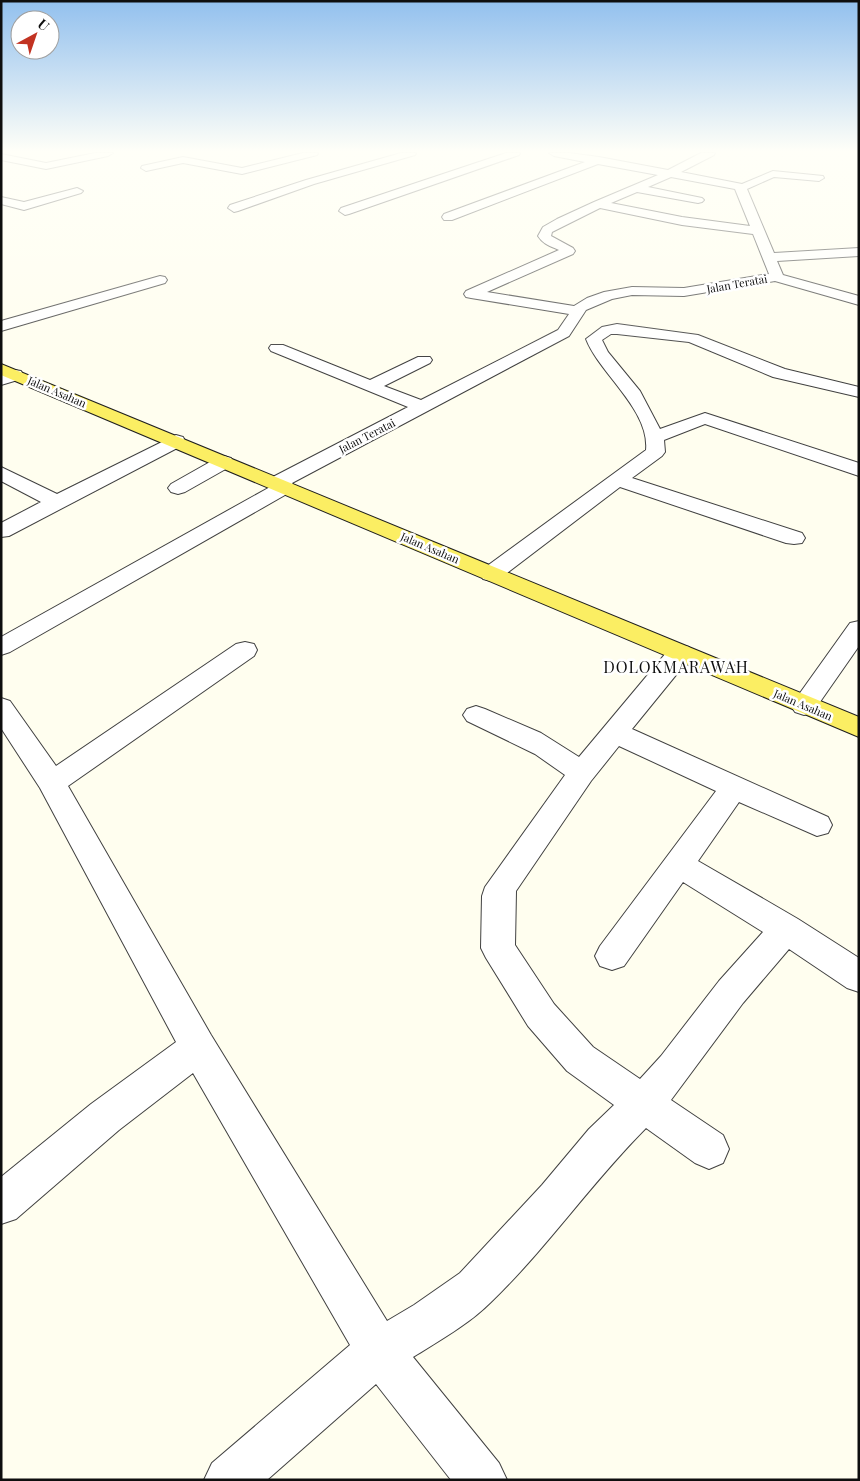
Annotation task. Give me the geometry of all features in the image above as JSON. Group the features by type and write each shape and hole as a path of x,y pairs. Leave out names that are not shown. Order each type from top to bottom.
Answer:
{"main road":[{"name":"Jalan Asahan","path":"6,374 176,441 859,728"}],"street":[{"path":"562,222 547,230 544,236 547,240 566,248 568,251 566,254 472,294 572,321"},
{"path":"690,222 758,231"},
{"name":"Jalan Teratai","path":"1,647 280,485 422,407 572,321 581,307 592,301 609,295 632,291 684,292 775,277 776,274 754,222"},
{"path":"769,257 859,252"},
{"path":"775,277 859,301"},
{"path":"1,326 160,280"},
{"path":"832,293 841,287 854,285"},
{"path":"492,574 655,452 657,446 655,438 635,398 620,375 600,354 594,339 600,333 617,329 692,338 779,373 859,392"},
{"path":"277,348 422,407"},
{"path":"370,386 424,360"},
{"path":"655,438 705,418 859,470"},
{"path":"1,531 176,441"},
{"path":"178,488 224,462"},
{"path":"1,473 56,502"},
{"path":"618,480 794,538"},
{"path":"804,706 859,628"},
{"path":"52,783 245,650"},
{"path":"680,653 581,774 500,887 498,896 498,948 541,1015 580,1059 709,1149"},
{"path":"1,707 52,783 198,1046 379,1351 482,1480"},
{"path":"476,715 550,749 569,762 581,774"},
{"path":"614,732 817,825"},
{"path":"612,956 734,787"},
{"path":"678,864 786,929 859,977"},
{"path":"229,1480 379,1351 430,1321 475,1288 556,1199 603,1143 644,1103 674,1068 731,992 786,929"},
{"path":"1,1204 82,1135 198,1046"}],"district":[{"name":"DOLOKMARAWAH","path":"676,667"}]}
